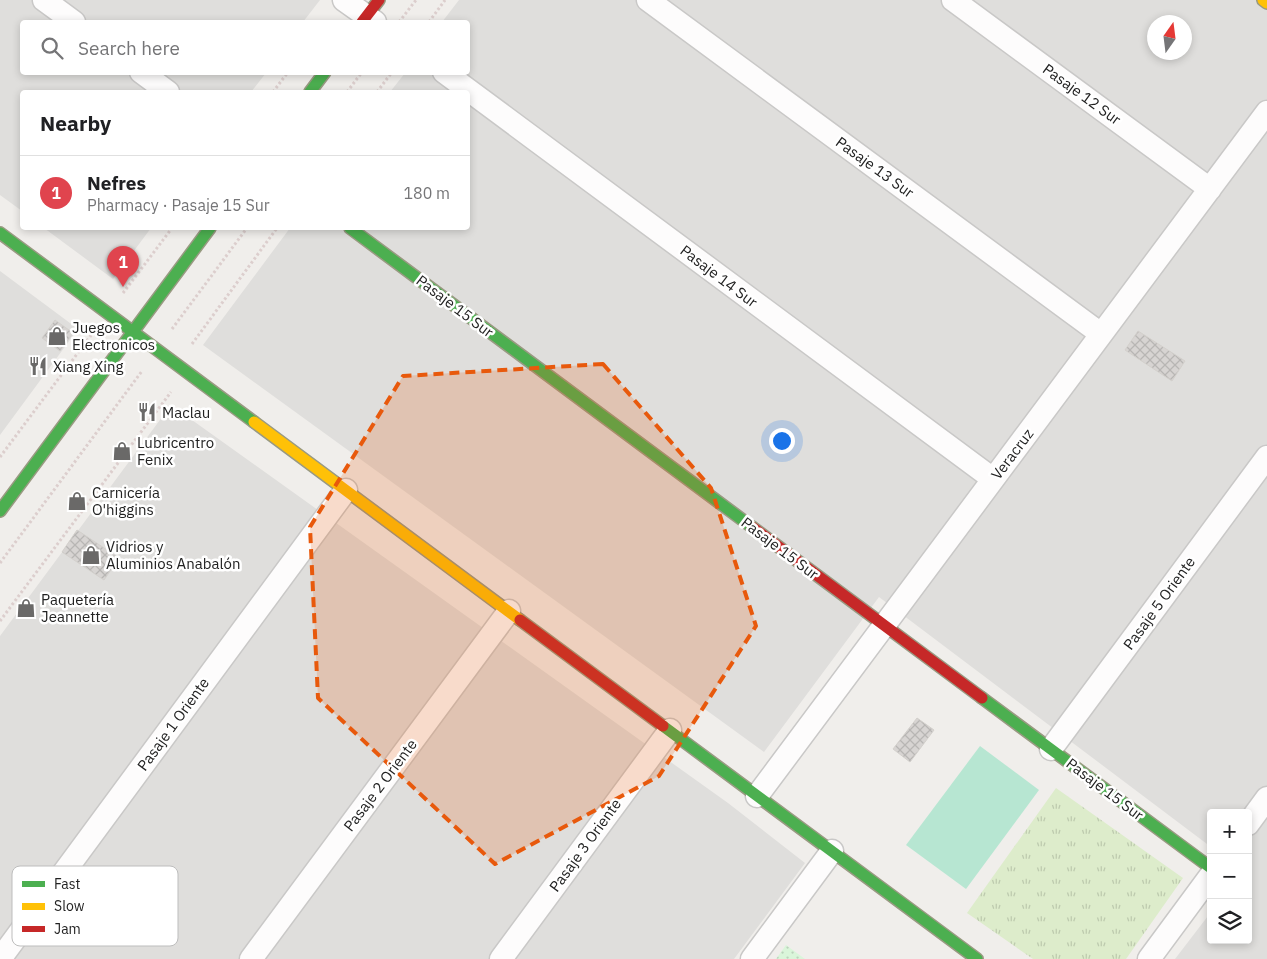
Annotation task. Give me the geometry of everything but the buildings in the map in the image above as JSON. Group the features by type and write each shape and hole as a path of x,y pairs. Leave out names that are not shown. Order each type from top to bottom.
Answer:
{"street":[{"path":"44,0 71,20"},
{"path":"344,0 371,15"},
{"name":"Pasaje 13 Sur","path":"648,0 1101,334"},
{"name":"Pasaje 12 Sur","path":"954,0 1210,189"},
{"path":"1262,0 1267,3"},
{"path":"145,75 165,90"},
{"path":"312,90 323,75"},
{"name":"Pasaje 14 Sur","path":"448,75 468,90"},
{"name":"Pasaje 14 Sur","path":"470,91 993,480"},
{"name":"Veracruz","path":"758,796 1267,112"},
{"path":"3,501 209,230"},
{"name":"Pasaje 15 Sur","path":"353,230 1207,865"},
{"path":"0,233 977,959"},
{"name":"Pasaje 5 Oriente","path":"1051,749 1267,457"},
{"name":"Pasaje 1 Oriente","path":"69,866 346,490"},
{"name":"Pasaje 2 Oriente","path":"250,959 509,611"},
{"name":"Pasaje 3 Oriente","path":"501,959 670,730"},
{"path":"1252,819 1267,798"},
{"path":"752,959 832,851"},
{"path":"1149,959 1207,880"},
{"name":"Pasaje 1 Oriente","path":"0,959 12,943"}],"path":[{"path":"401,20 416,0"},
{"path":"430,20 445,0"},
{"path":"274,90 286,75"},
{"path":"348,90 360,75"},
{"path":"378,90 390,75"},
{"path":"0,457 170,230"},
{"path":"0,563 247,230"},
{"path":"0,621 186,371 193,341 276,230"}],"highlighted area":[{"path":"603,364 711,488 756,626 659,776 495,864 318,698 310,527 403,376"}],"shaded area":[{"path":"0,0 320,0 305,20 20,20 20,75 264,75 253,90 20,90 20,210 0,195"},
{"path":"459,0 1267,0 1267,959 1175,959 1207,917 1207,944 1252,944 1252,809 1207,809 1207,844 879,597 764,752 203,345 289,230 470,230 470,90 392,90 403,75 470,75 470,20 444,20"},
{"path":"47,230 150,230 113,279"},
{"path":"0,271 78,329 0,435"},
{"path":"171,405 728,803 805,863 734,959 0,959 0,636"}],"green space":[{"path":"980,746 1039,790 966,889 906,845"},
{"path":"1056,788 1183,878 1126,959 1033,959 967,913"},
{"path":"786,945 805,959 776,959"}],"traffic: fast":[{"path":"312,90 323,75"},
{"path":"0,511 209,230"},
{"path":"353,230 752,527"},
{"path":"0,233 254,422"},
{"path":"982,698 1207,865"},
{"path":"663,726 977,959"}],"traffic: slow":[{"path":"1263,0 1267,3"},
{"path":"254,422 520,620"}],"traffic: jam":[{"path":"364,20 379,0"},
{"path":"752,527 982,698"},
{"path":"520,620 663,726"}],"place":[{"name":"Nefres","path":"123,287"},
{"name":"Juegos Electronicos","path":"57,336"},
{"name":"Xiang Xing","path":"38,366"},
{"name":"Maclau","path":"147,412"},
{"name":"Lubricentro Fenix","path":"122,451"},
{"name":"Carnicería O'higgins","path":"77,501"},
{"name":"Vidrios y Aluminios Anabalón","path":"91,555"},
{"name":"Paquetería Jeannette","path":"26,608"}]}
